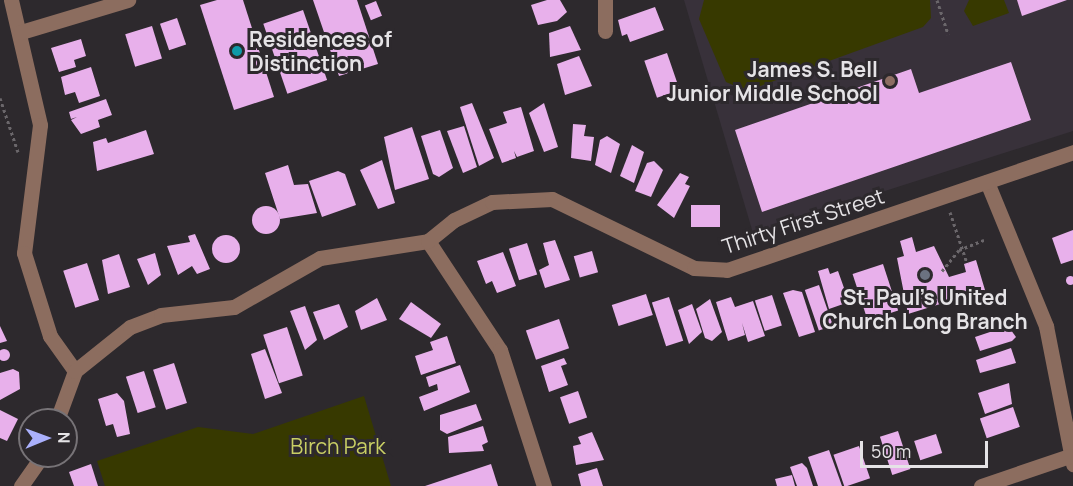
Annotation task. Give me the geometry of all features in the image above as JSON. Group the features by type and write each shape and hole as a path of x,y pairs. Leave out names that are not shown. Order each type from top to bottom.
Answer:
{"street":[{"path":"11,0 21,32 40,125 24,253 50,336 75,371"},
{"path":"21,32 128,0"},
{"path":"605,0 605,31"},
{"name":"Thirty First Street","path":"61,408 75,371 115,337 146,320 234,307 320,258 428,241 473,210 532,197 572,205 694,268 727,270 1073,152"},
{"path":"981,486 1071,460 1046,326 987,182"},
{"path":"428,241 500,350 544,486"},
{"path":"21,486 34,468"}],"path":[{"path":"937,0 948,34"},
{"path":"0,98 18,152"},
{"path":"950,212 967,263"},
{"path":"942,271 962,248 984,240"}],"shaded area":[{"name":"James S. Bell Junior Middle School","path":"684,0 1073,0 1073,131 753,233"}],"green space":[{"path":"704,0 930,0 931,18 923,27 752,89 740,88 726,82 699,19"},
{"path":"969,0 1004,0 1009,13 973,26 964,11"},
{"name":"Birch Park","path":"364,396 391,486 105,486 97,461 198,427 253,434"}],"building":[{"name":"Residences of Distinction","path":"217,0 243,0 274,97 234,110 200,5"},
{"name":"Residences of Distinction","path":"313,0 357,0 378,64 339,76"},
{"path":"547,0 560,0 567,12 557,21 538,25 531,5"},
{"path":"1017,0 1067,0 1022,16"},
{"path":"376,1 382,16 371,20 365,5"},
{"path":"655,7 664,30 630,42 627,34 622,36 618,20"},
{"name":"Residences of Distinction","path":"303,10 327,80 287,94 263,24"},
{"path":"177,18 186,44 169,50 160,24"},
{"path":"152,26 162,59 135,67 125,34"},
{"path":"570,26 581,50 550,57 549,33"},
{"path":"81,39 86,56 74,60 76,67 59,72 51,48"},
{"path":"667,53 680,90 657,98 644,61"},
{"path":"579,56 592,86 565,95 557,64"},
{"path":"1011,62 1031,120 762,212 735,130 911,69 919,93"},
{"path":"91,67 100,96 79,103 75,92 65,95 61,77"},
{"path":"106,99 112,115 98,120 100,127 81,134 71,120 77,117 71,119 69,112"},
{"path":"472,103 494,158 479,166 460,107"},
{"path":"544,103 558,147 544,152 529,113"},
{"path":"521,107 534,151 517,157 514,151 516,158 502,163 489,129 507,123 503,112"},
{"path":"573,124 586,125 584,136 594,137 591,161 571,158"},
{"path":"464,126 477,167 463,173 447,131"},
{"path":"412,127 429,179 395,190 384,137"},
{"path":"146,130 154,154 97,171 93,142 106,138 108,143"},
{"path":"440,130 453,168 439,177 433,174 421,136"},
{"path":"607,136 620,144 611,173 595,165 600,140"},
{"path":"632,145 644,152 634,183 620,176"},
{"path":"382,160 395,203 378,209 360,170"},
{"path":"654,161 663,170 651,197 635,191 647,163"},
{"path":"288,165 294,185 308,184 317,213 280,219 265,173"},
{"path":"338,171 345,174 356,205 322,217 309,181"},
{"path":"680,173 689,177 685,184 690,186 674,218 657,205"},
{"path":"691,205 720,205 720,227 691,227"},
{"path":"266,206 276,210 280,220 276,230 266,234 256,230 252,220 256,210"},
{"path":"1073,230 1073,260 1061,264 1052,238"},
{"path":"195,234 210,269 197,274 192,266 178,275 167,246 190,242 188,236"},
{"path":"226,235 236,239 240,249 236,259 226,263 216,259 212,249 216,239"},
{"name":"St. Paul's United Church Long Branch","path":"912,237 916,252 934,246 949,277 966,272 964,264 976,260 985,290 908,314 897,258 904,256 900,241"},
{"path":"555,240 570,280 545,288 539,270 549,265 543,243"},
{"path":"527,243 537,274 519,280 509,249"},
{"path":"592,251 598,272 580,277 574,256"},
{"path":"503,252 516,286 497,293 492,281 486,284 477,261"},
{"path":"155,253 161,275 148,285 137,259"},
{"path":"119,254 130,287 108,294 102,260"},
{"path":"87,263 99,300 75,308 63,271"},
{"path":"883,264 898,311 868,320 853,274"},
{"path":"828,268 830,274 838,271 849,302 829,309 818,271"},
{"path":"1070,276 1074,280 1070,284 1066,280"},
{"path":"819,285 833,326 819,331 805,290"},
{"path":"793,290 802,292 815,332 799,337 783,293"},
{"path":"646,294 653,315 619,326 612,305"},
{"path":"772,295 782,325 765,331 755,301"},
{"path":"669,297 683,341 666,346 652,303"},
{"path":"731,297 735,307 753,301 765,336 748,342 742,323 745,335 728,341 716,302"},
{"path":"377,298 387,320 361,330 355,311"},
{"path":"710,299 722,332 712,341 705,338 696,309"},
{"path":"411,302 441,324 431,338 399,319"},
{"path":"339,304 348,327 324,340 313,312"},
{"path":"692,304 702,332 689,344 678,310"},
{"path":"305,306 317,340 305,350 290,311"},
{"path":"559,319 569,348 536,360 526,330"},
{"path":"0,326 7,341 0,343"},
{"path":"1008,326 1016,337 1012,341 980,351 975,337"},
{"path":"287,327 303,376 279,383 263,335"},
{"path":"447,336 456,363 421,375 415,356 433,350 430,342"},
{"path":"1011,348 1016,363 980,373 976,360"},
{"path":"6,349 9,350 9,360 2,361 -1,360 -2,353 -1,350"},
{"path":"265,349 282,393 265,399 251,354"},
{"path":"564,358 567,364 561,366 568,385 549,392 541,366"},
{"path":"174,363 187,403 166,410 153,370"},
{"path":"460,365 470,392 424,411 419,397 438,390 437,384 429,387 426,377"},
{"path":"13,369 19,372 20,389 0,400 0,373"},
{"path":"144,371 156,407 138,413 126,377"},
{"path":"1009,383 1012,404 985,414 978,393"},
{"path":"578,391 587,417 569,424 560,397"},
{"path":"117,393 124,401 130,434 117,437 113,424 106,426 98,399"},
{"path":"476,404 482,420 447,434 440,430 440,415"},
{"path":"1013,407 1020,427 987,438 980,418"},
{"path":"0,410 18,419 7,441 0,438"},
{"path":"483,426 488,442 482,445 484,451 449,453 448,437"},
{"path":"898,431 910,469 892,475 880,437"},
{"path":"592,432 604,460 576,465 573,446 581,444 578,437"},
{"path":"936,434 942,453 920,460 914,441"},
{"path":"859,446 870,478 844,486 833,455"},
{"path":"829,450 842,486 818,486 808,457"},
{"path":"802,463 807,468 813,486 797,486 790,467"},
{"path":"91,464 98,486 74,486 69,472"},
{"path":"491,464 498,486 425,486"},
{"path":"597,468 603,486 581,486 578,474"},
{"path":"792,475 795,486 777,486 775,479"}],"place":[{"name":"Residences of Distinction","path":"237,51"},
{"name":"James S. Bell Junior Middle School","path":"890,81"},
{"name":"St. Paul's United Church Long Branch","path":"925,275"}]}
